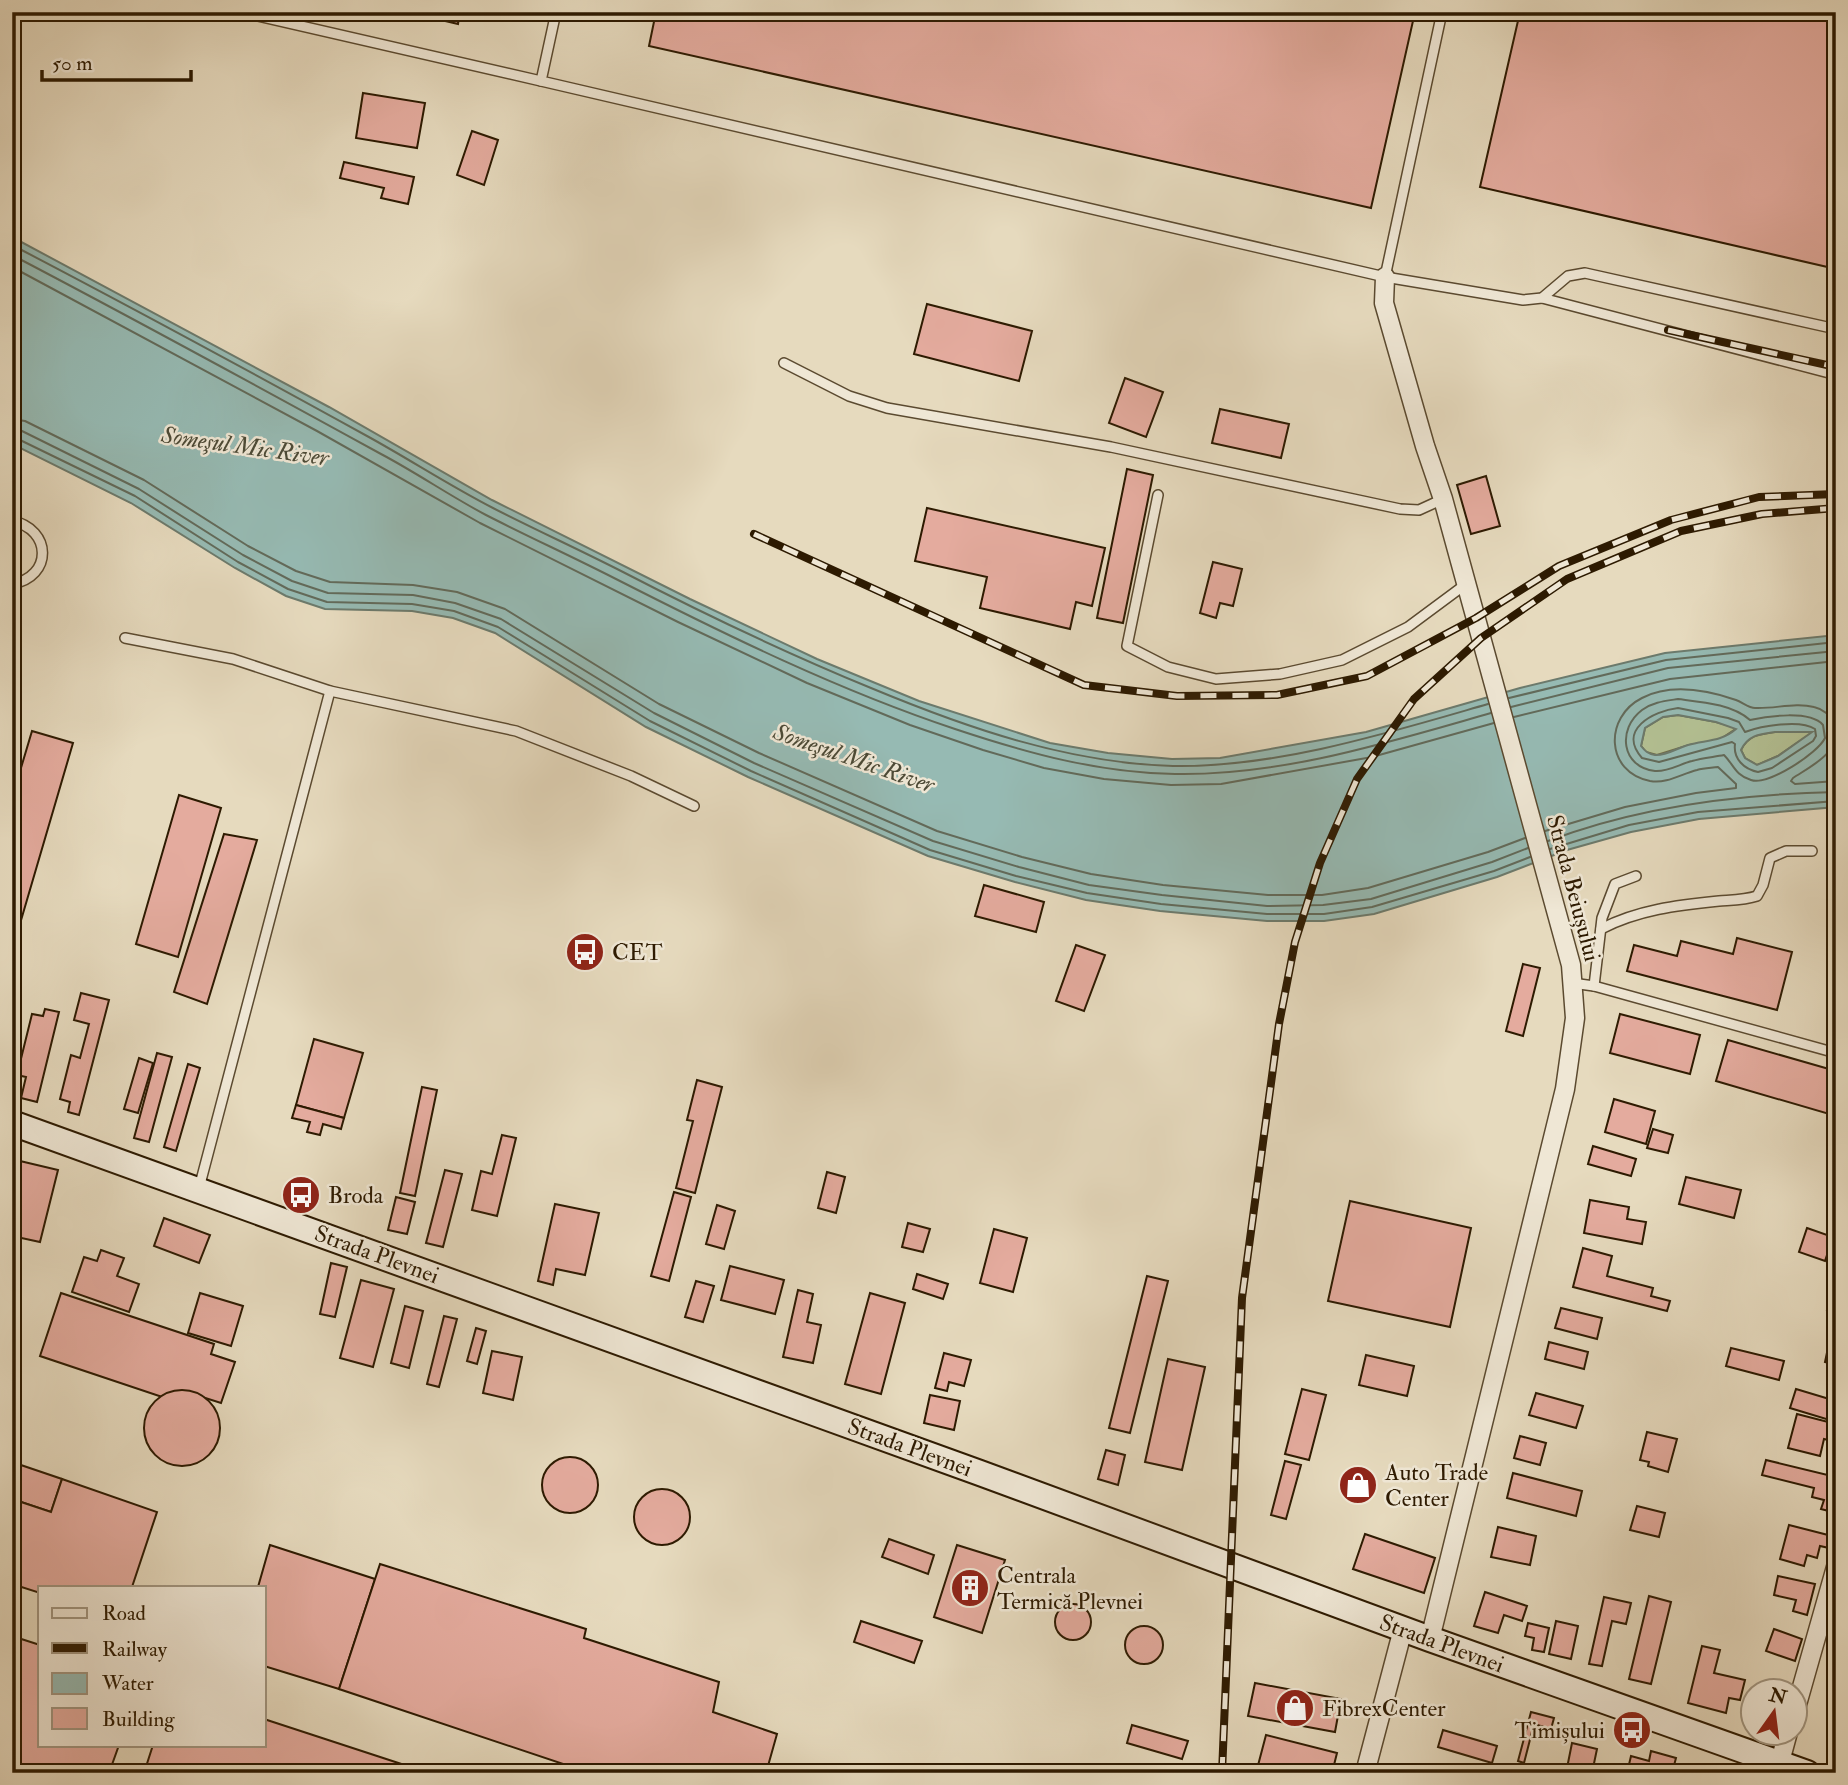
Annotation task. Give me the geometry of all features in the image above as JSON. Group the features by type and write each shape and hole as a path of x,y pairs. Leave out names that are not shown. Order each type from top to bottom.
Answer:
{"main road":[{"name":"Strada Plevnei","path":"12,1123 980,1472 1779,1768 1807,1773"}],"street":[{"name":"Strada Beiușului","path":"1385,277 1384,303 1443,499 1572,974 1574,1018 1565,1089 1430,1639"},
{"path":"1805,1676 1836,1567"},
{"path":"1365,1773 1403,1629"},
{"path":"1779,1768 1784,1746"}],"lane":[{"path":"240,12 1385,277 1523,300 1542,298 1829,373"},
{"path":"541,81 556,12"},
{"path":"1385,277 1442,12"},
{"path":"1542,298 1568,276 1584,273 1836,329"},
{"path":"784,363 849,396 887,408 1111,447 1400,509 1419,510 1443,499"},
{"path":"1158,495 1127,646 1168,667 1216,679 1280,674 1342,660 1408,627 1466,584"},
{"path":"12,521 24,523 33,529 42,549 42,560 37,570 30,578 12,584"},
{"path":"125,638 233,659 331,691 516,731 631,776 694,806"},
{"path":"198,1190 331,691"},
{"path":"1601,929 1637,913 1746,900 1758,896 1770,858 1786,851 1812,851"},
{"path":"1594,986 1602,918 1615,884 1636,876"},
{"path":"1572,974 1594,986 1836,1053"}],"green space":[{"path":"1678,715 1737,728 1719,740 1689,745 1657,755 1646,752 1641,746 1645,728 1663,717"},
{"path":"1775,732 1813,732 1778,756 1757,765 1745,758 1741,750 1747,741"}],"water":[{"name":"Someşul Mic River","path":"12,237 329,407 492,500 690,599 817,659 919,701 1050,743 1108,753 1172,759 1220,758 1366,732 1520,688 1665,653 1836,635 1836,807 1699,819 1631,832 1567,850 1497,877 1374,914 1324,921 1267,921 1160,911 1086,900 928,856 748,777 646,727 495,633 453,618 412,611 325,609 286,596 235,568 131,503 12,444","holes":["1678,715 1716,722 1736,729 1719,738 1659,755 1645,751 1641,746 1645,728 1663,717","1775,732 1812,732 1778,756 1757,765 1745,758 1741,750 1747,741"]}],"building":[{"path":"12,12 18,20 12,48"},
{"path":"407,12 460,12 458,24"},
{"path":"656,12 1415,12 1371,208 649,46"},
{"path":"1520,12 1836,12 1836,269 1480,187"},
{"path":"363,93 425,103 417,148 356,138"},
{"path":"472,131 498,140 484,185 457,175"},
{"path":"344,162 414,177 408,204 381,198 384,188 340,178"},
{"path":"927,304 1032,331 1019,381 914,354"},
{"path":"1125,378 1163,392 1146,437 1109,423"},
{"path":"1220,409 1289,424 1281,458 1212,443"},
{"path":"1127,469 1153,475 1123,623 1097,618"},
{"path":"1486,476 1500,526 1471,534 1457,485"},
{"path":"927,508 1105,548 1092,606 1076,602 1070,629 980,608 987,577 915,561"},
{"path":"1213,562 1242,569 1233,606 1220,603 1216,618 1200,613"},
{"path":"32,731 73,743 12,951 12,798"},
{"path":"179,795 221,808 178,957 136,944"},
{"path":"224,834 257,840 207,1004 174,992"},
{"path":"984,885 1044,902 1036,932 975,916"},
{"path":"1737,938 1792,952 1777,1010 1627,971 1634,945 1677,956 1681,941 1733,954"},
{"path":"1076,945 1105,955 1084,1011 1056,1001"},
{"path":"1523,964 1540,968 1523,1036 1506,1031"},
{"path":"81,993 109,1000 79,1115 68,1112 70,1102 60,1099 71,1055 80,1058 89,1024 74,1020"},
{"path":"45,1009 59,1012 37,1102 21,1098 26,1077 17,1075 32,1014 43,1016"},
{"path":"1620,1014 1700,1035 1690,1074 1610,1053"},
{"path":"314,1039 363,1053 344,1118 296,1105"},
{"path":"1728,1040 1836,1071 1836,1116 1716,1081"},
{"path":"157,1053 172,1057 149,1142 134,1138"},
{"path":"139,1058 153,1063 138,1113 124,1109"},
{"path":"188,1064 200,1068 176,1151 164,1147"},
{"path":"697,1080 722,1087 695,1193 676,1188 693,1121 687,1120"},
{"path":"422,1087 437,1090 415,1196 400,1193"},
{"path":"1614,1099 1655,1111 1646,1144 1605,1132"},
{"path":"296,1105 344,1118 341,1129 323,1124 320,1135 307,1132 310,1122 292,1118"},
{"path":"1653,1129 1673,1135 1668,1153 1647,1148"},
{"path":"502,1135 516,1138 497,1216 472,1210 481,1171 492,1174"},
{"path":"1593,1146 1636,1159 1631,1176 1588,1164"},
{"path":"20,1161 58,1170 40,1242 12,1236 12,1192"},
{"path":"445,1170 462,1174 443,1247 426,1243"},
{"path":"827,1172 845,1177 836,1213 818,1208"},
{"path":"1686,1177 1741,1190 1734,1218 1679,1204"},
{"path":"674,1192 691,1197 669,1281 651,1276"},
{"path":"396,1197 415,1202 407,1234 388,1230"},
{"path":"1590,1200 1629,1207 1627,1219 1646,1222 1642,1244 1584,1233"},
{"path":"1350,1201 1471,1228 1450,1327 1328,1301"},
{"path":"555,1204 599,1213 585,1275 556,1269 553,1285 538,1281"},
{"path":"717,1205 735,1211 724,1249 706,1244"},
{"path":"164,1218 210,1235 199,1263 154,1246"},
{"path":"908,1223 930,1229 923,1252 902,1247"},
{"path":"1807,1228 1833,1237 1825,1261 1799,1252"},
{"path":"994,1229 1027,1238 1013,1292 980,1283"},
{"path":"1583,1248 1612,1256 1607,1276 1653,1288 1651,1296 1670,1301 1667,1311 1573,1287"},
{"path":"101,1250 124,1258 117,1276 139,1284 129,1312 72,1292 84,1257 97,1261"},
{"path":"331,1263 347,1267 335,1317 320,1314"},
{"path":"730,1266 784,1280 775,1314 721,1300"},
{"path":"1836,1272 1836,1312 1827,1310"},
{"path":"917,1274 948,1284 943,1299 913,1289"},
{"path":"1147,1276 1168,1281 1130,1433 1109,1428"},
{"path":"361,1280 394,1289 373,1367 340,1358"},
{"path":"696,1281 714,1286 703,1322 685,1317"},
{"path":"798,1290 813,1294 807,1322 821,1325 813,1363 783,1357"},
{"path":"61,1293 214,1344 211,1354 235,1362 221,1403 196,1395 192,1407 40,1356"},
{"path":"200,1293 243,1306 231,1346 188,1333"},
{"path":"870,1293 905,1303 881,1394 845,1384"},
{"path":"405,1306 423,1311 409,1368 391,1363"},
{"path":"1561,1308 1602,1318 1597,1339 1555,1328"},
{"path":"444,1316 457,1319 439,1387 427,1384"},
{"path":"476,1328 486,1331 477,1364 467,1361"},
{"path":"1549,1342 1588,1352 1584,1369 1545,1359"},
{"path":"1829,1343 1836,1345 1836,1365 1825,1362"},
{"path":"1731,1348 1784,1361 1779,1380 1726,1366"},
{"path":"492,1351 522,1357 513,1400 483,1393"},
{"path":"944,1353 971,1360 964,1386 949,1382 947,1391 935,1388"},
{"path":"1366,1355 1414,1366 1407,1396 1359,1385"},
{"path":"1168,1359 1205,1367 1182,1470 1145,1462"},
{"path":"1302,1389 1326,1395 1309,1460 1285,1454"},
{"path":"1796,1389 1836,1401 1836,1422 1790,1408"},
{"path":"175,1390 189,1390 203,1396 214,1407 220,1428 217,1443 209,1455 189,1466 175,1466 161,1460 150,1449 144,1435 144,1421 150,1407 161,1396"},
{"path":"1536,1393 1583,1406 1576,1428 1529,1415"},
{"path":"930,1395 960,1401 954,1430 924,1423"},
{"path":"1797,1414 1836,1424 1836,1442 1824,1439 1820,1456 1788,1448"},
{"path":"1647,1432 1677,1439 1668,1472 1648,1466 1649,1462 1640,1460"},
{"path":"1520,1436 1546,1443 1540,1465 1514,1458"},
{"path":"1106,1450 1125,1455 1118,1485 1098,1479"},
{"path":"565,1457 575,1457 590,1465 596,1474 596,1496 590,1505 575,1513 565,1513 547,1501 542,1490 542,1480 554,1462"},
{"path":"1766,1460 1836,1477 1836,1513 1821,1509 1824,1500 1812,1497 1814,1488 1762,1475"},
{"path":"1285,1461 1301,1465 1286,1519 1271,1515"},
{"path":"12,1462 62,1479 51,1512 12,1499"},
{"path":"1513,1473 1582,1491 1576,1516 1507,1498"},
{"path":"62,1479 157,1512 132,1586 38,1586 38,1592 12,1584 12,1499 51,1512"},
{"path":"656,1489 668,1489 678,1493 686,1501 690,1517 686,1533 678,1541 668,1545 656,1545 646,1541 638,1533 634,1523 634,1511 638,1501 646,1493"},
{"path":"1637,1506 1665,1513 1659,1537 1630,1530"},
{"path":"1789,1525 1832,1536 1829,1548 1820,1546 1817,1558 1807,1555 1804,1566 1780,1559"},
{"path":"1498,1527 1536,1536 1530,1565 1491,1557"},
{"path":"1365,1534 1435,1558 1424,1593 1353,1569"},
{"path":"889,1539 934,1555 928,1574 882,1557"},
{"path":"270,1545 375,1579 339,1689 266,1667 266,1586 258,1586"},
{"name":"Centrala Termică Plevnei","path":"957,1545 1005,1560 982,1633 934,1617"},
{"path":"380,1564 586,1629 584,1638 719,1682 713,1712 777,1734 766,1773 590,1773 339,1689"},
{"path":"1778,1576 1815,1584 1807,1615 1793,1611 1796,1600 1774,1595"},
{"path":"1485,1592 1527,1606 1522,1621 1504,1615 1498,1633 1474,1626"},
{"path":"1649,1596 1671,1602 1651,1684 1629,1679"},
{"path":"1604,1597 1631,1603 1626,1624 1612,1621 1602,1666 1589,1664"},
{"path":"1073,1604 1085,1610 1091,1622 1085,1634 1073,1640 1061,1634 1055,1622 1061,1610"},
{"path":"861,1621 922,1641 914,1663 854,1642"},
{"path":"1556,1621 1578,1626 1571,1659 1549,1654"},
{"path":"1528,1623 1549,1628 1544,1652 1532,1650 1534,1638 1525,1636"},
{"path":"1144,1626 1158,1631 1163,1645 1158,1659 1144,1664 1130,1659 1125,1645 1130,1631"},
{"path":"1774,1629 1802,1639 1795,1661 1766,1651"},
{"path":"12,1636 38,1644 38,1746 119,1746 109,1773 12,1773"},
{"path":"1702,1646 1720,1650 1714,1673 1740,1679 1740,1700 1729,1698 1726,1713 1688,1703"},
{"name":"FibrexCenter","path":"1255,1683 1341,1699 1335,1732 1248,1716"},
{"path":"1531,1712 1554,1718 1551,1729 1534,1724 1524,1763 1518,1761"},
{"path":"266,1720 429,1773 144,1773 153,1746 266,1746"},
{"path":"1132,1725 1188,1741 1182,1759 1127,1743"},
{"path":"1443,1730 1497,1746 1492,1763 1438,1747"},
{"path":"1266,1735 1337,1753 1332,1773 1256,1773"},
{"path":"1572,1743 1597,1749 1592,1773 1566,1773"},
{"path":"1651,1751 1676,1758 1672,1773 1627,1773 1631,1756 1649,1761"}],"railway":[{"path":"1668,330 1836,367"},
{"path":"754,534 1084,685 1177,696 1277,695 1367,676 1476,618 1559,566 1671,520 1759,497 1836,494"},
{"path":"1222,1773 1242,1298 1279,1024 1295,942 1320,863 1357,779 1414,699 1481,638 1567,579 1681,531 1762,514 1836,508"}],"place":[{"name":"CET","path":"585,952"},
{"name":"Broda","path":"301,1195"},
{"name":"Auto Trade Center","path":"1358,1485"},
{"name":"Centrala Termică Plevnei","path":"970,1588"},
{"name":"FibrexCenter","path":"1295,1708"},
{"name":"Timișului","path":"1632,1730"}]}
